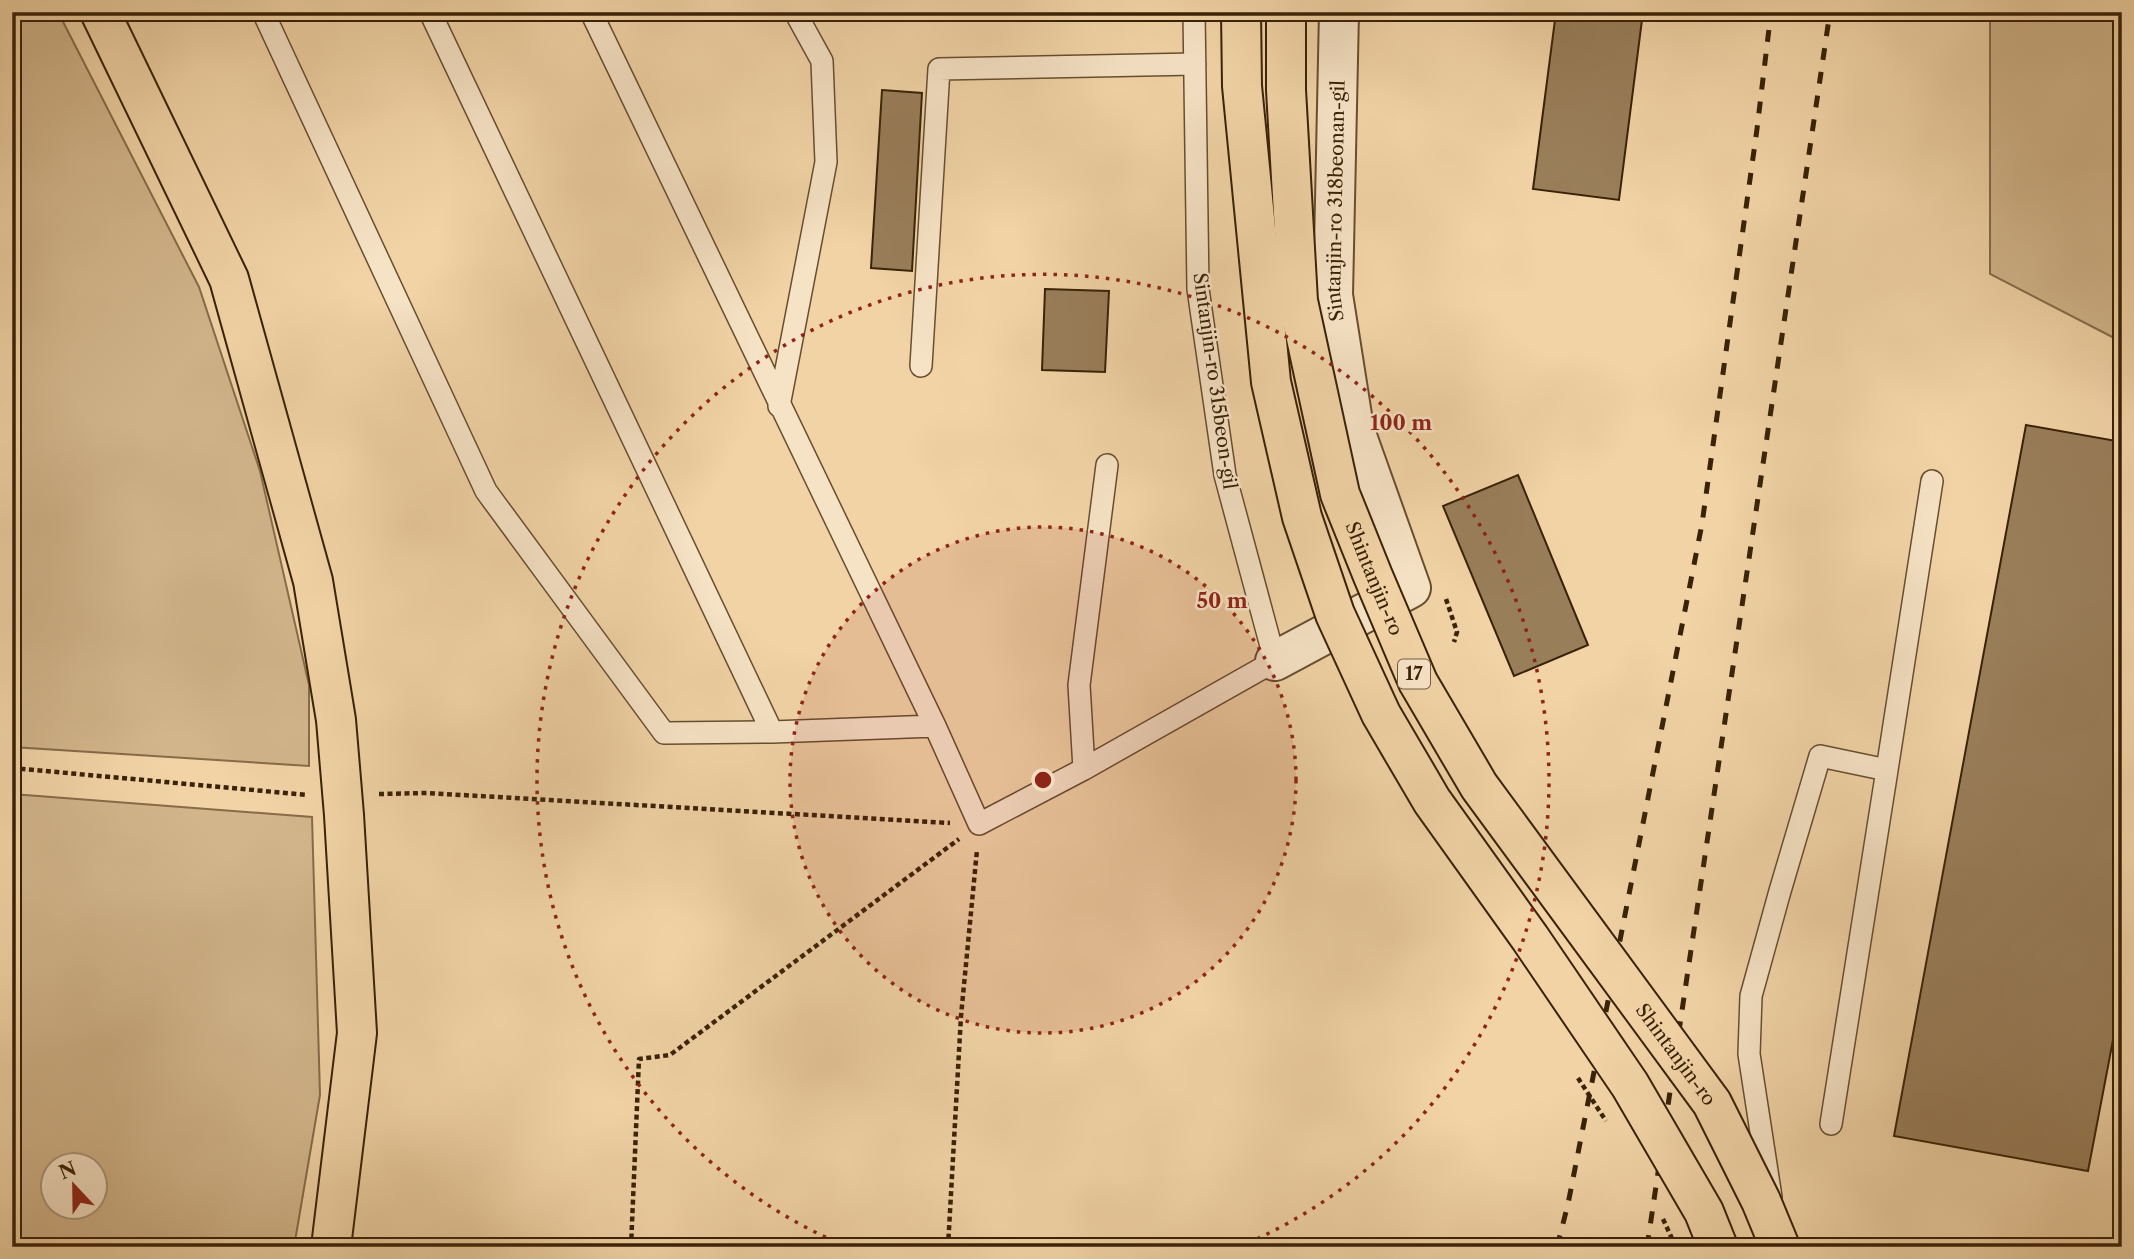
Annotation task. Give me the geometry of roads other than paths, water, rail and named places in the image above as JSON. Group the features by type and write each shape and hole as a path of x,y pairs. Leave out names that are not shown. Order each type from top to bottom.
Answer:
{"main road":[{"path":"100,12 229,279 313,581 336,720 357,1033 331,1247"},
{"name":"17","path":"1241,12 1242,86 1271,382 1301,517 1335,614 1381,714 1432,801 1630,1085 1704,1212 1718,1247"},
{"name":"Shintanjin-ro","path":"1286,12 1286,90 1298,301 1340,495 1418,682 1479,786 1712,1103 1761,1201 1780,1247"}],"street":[{"name":"Sintanjin-ro 318beonan-gil","path":"1275,660 1412,588 1354,428 1333,295 1339,12"}],"lane":[{"path":"262,12 486,492 664,733 934,726"},
{"path":"429,12 772,732"},
{"path":"591,12 979,824 1084,769 1275,660"},
{"path":"779,406 826,162 822,61 795,12"},
{"name":"Sintanjin-ro 315beon-gil","path":"1194,12 1198,289 1225,475 1275,660"},
{"path":"921,366 939,69 1195,64"},
{"path":"1084,769 1079,685 1107,465"},
{"path":"1831,1124 1932,481"},
{"path":"1789,1247 1771,1196 1749,1054 1751,996 1820,755 1888,769"}],"railway":[{"path":"1557,1247 1568,1204 1702,524 1771,12"},
{"path":"1647,1247 1830,12"}]}
